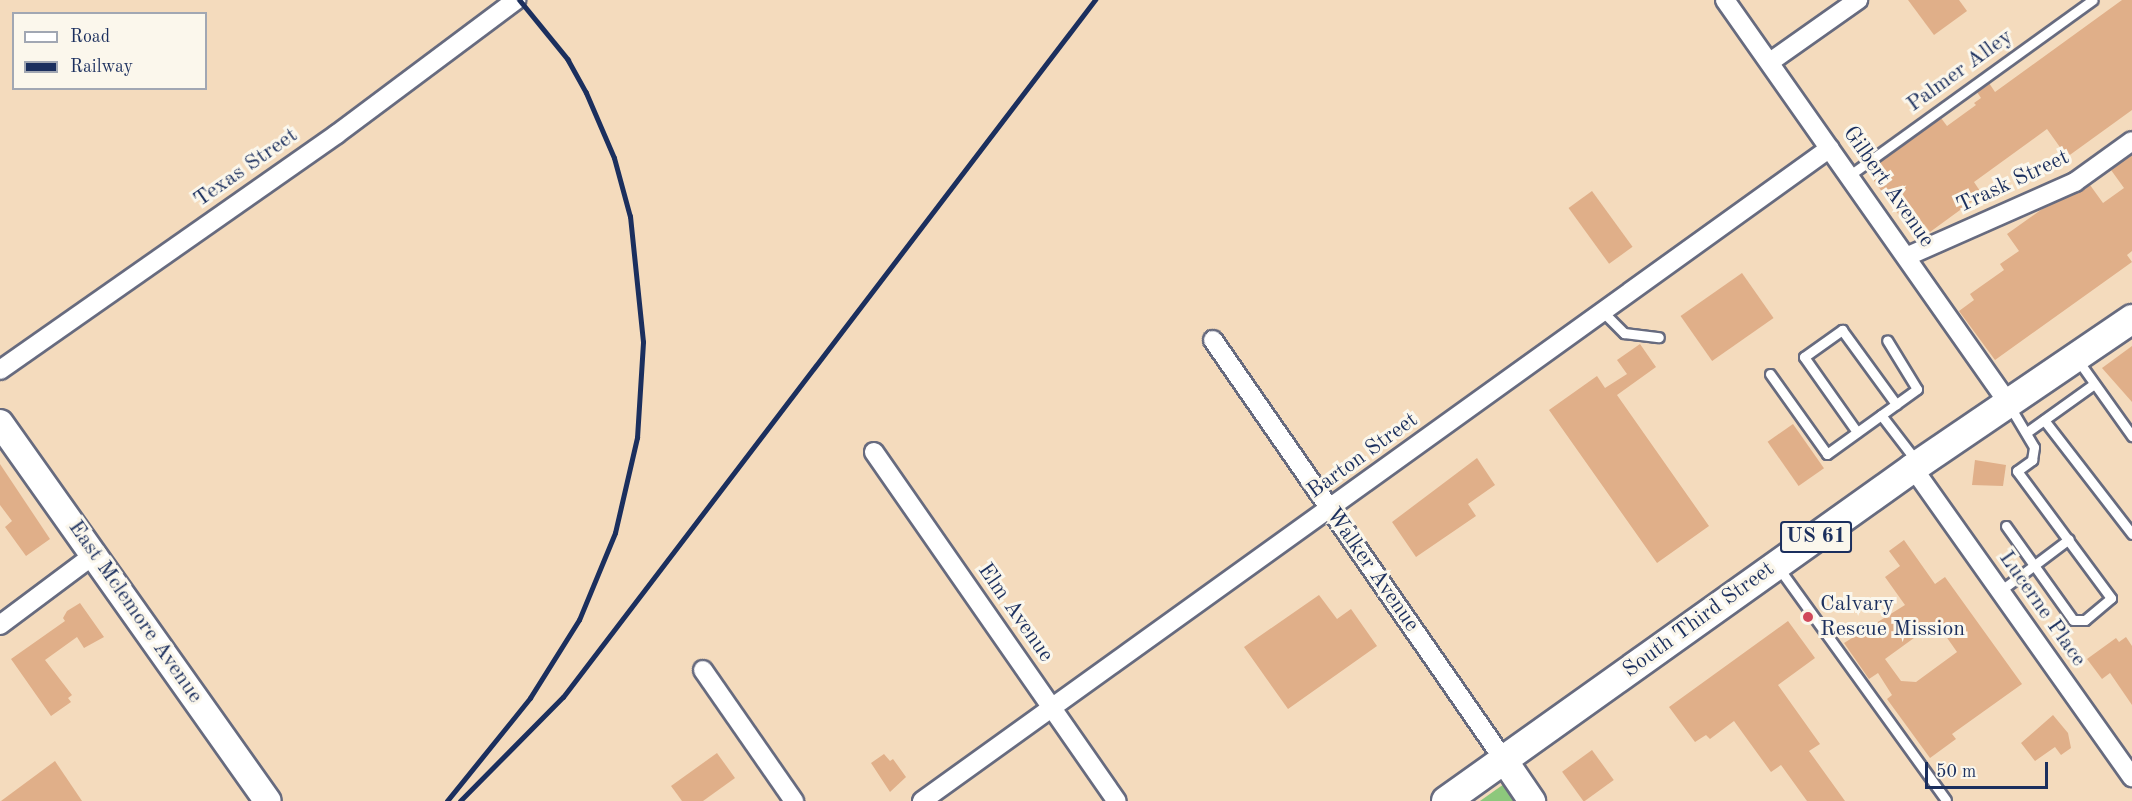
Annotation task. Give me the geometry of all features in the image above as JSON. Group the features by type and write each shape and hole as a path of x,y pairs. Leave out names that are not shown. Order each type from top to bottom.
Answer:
{"main road":[{"name":"South Third Street","path":"1446,801 1915,466 2132,319"},
{"name":"East Mclemore Avenue","path":"0,423 268,801"},
{"name":"Walker Avenue","path":"1504,760 1532,801"}],"street":[{"name":"Texas Street","path":"0,370 337,134 516,0"},
{"name":"Gilbert Avenue","path":"1725,0 1908,256 2008,403"},
{"path":"1770,62 1858,0"},
{"name":"Trask Street","path":"1908,256 2075,182 2132,141"},
{"name":"Barton Street","path":"922,801 1830,148"},
{"name":"Walker Avenue","path":"1213,340 1504,760"},
{"name":"Elm Avenue","path":"874,452 1117,801"},
{"name":"Lucerne Place","path":"1915,466 2000,591 2132,777"},
{"path":"0,625 95,554"},
{"path":"703,670 794,801"}],"lane":[{"name":"Palmer Alley","path":"1850,175 2093,0"},
{"path":"1603,312 1624,333 1659,337"},
{"path":"1857,432 1804,357 1842,330 1896,404"},
{"path":"1770,374 1827,453 1917,389 1887,339"},
{"path":"2075,357 2132,436"},
{"path":"2027,432 2094,384"},
{"path":"2006,526 2073,620 2085,620 2111,598 2017,471 2032,460 2034,447 2008,403"},
{"path":"1881,415 1915,466"},
{"path":"2044,420 2132,534"},
{"path":"2000,591 2068,539"},
{"path":"1777,565 1946,800"}],"green space":[{"path":"1504,784 1515,801 1480,801"}],"building":[{"path":"1908,0 1959,0 1967,11 1934,35"},
{"path":"2122,0 2132,0 2132,110 2067,157 2047,129 1974,182 1982,194 1930,232 1924,224 1912,233 1867,171 1941,118 1947,126 1976,105 1974,103 1981,98 1977,92 1989,83 1995,92"},
{"path":"2132,155 2132,251 2127,255 2132,262 1995,360 1959,311 1974,300 1970,294 2004,270 2000,264 2019,251 2007,234 2045,207 2090,185 2103,203 2124,188 2111,170"},
{"path":"1592,191 1633,247 1609,264 1569,208"},
{"path":"1742,273 1774,318 1712,361 1681,316"},
{"path":"1640,344 1656,367 1617,395 1709,526 1657,563 1549,410 1597,376 1605,388 1627,374 1617,360"},
{"path":"2132,346 2132,402 2102,368"},
{"path":"1793,424 1824,468 1799,486 1768,442"},
{"path":"1477,458 1495,485 1468,504 1476,516 1416,557 1392,522"},
{"path":"1975,460 2006,465 2003,486 1972,485"},
{"path":"0,464 50,539 26,556 5,527 12,521 0,505"},
{"path":"1904,540 1935,584 1945,577 2022,684 1952,734 1956,739 1930,758 1887,699 1892,695 1878,673 1869,679 1844,643 1905,605 1885,577 1900,566 1889,551","holes":["1936,622 1957,652 1916,682 1901,681 1885,659"]},
{"path":"1319,595 1337,619 1351,609 1377,646 1288,709 1244,647"},
{"path":"80,603 104,637 84,648 77,637 45,660 72,695 68,698 71,702 51,716 11,659 65,621 63,618 67,611"},
{"path":"1788,621 1815,658 1778,685 1820,744 1809,751 1845,801 1807,801 1781,765 1771,772 1734,721 1710,739 1706,735 1695,742 1669,707"},
{"path":"2126,637 2132,646 2132,705 2110,673 2102,679 2087,659 2116,638 2119,642"},
{"path":"2053,715 2068,733 2071,748 2061,755 2055,747 2035,761 2021,743"},
{"path":"1592,750 1614,780 1583,801 1562,772"},
{"path":"717,753 735,778 703,801 682,801 671,786"},
{"path":"884,754 890,761 893,759 906,777 890,792 871,763"},
{"path":"55,761 82,801 1,801"}],"railway":[{"path":"447,801 530,698 579,620 615,533 637,438 643,342 630,217 614,158 586,93 568,60 519,0"},
{"path":"460,801 563,697 1095,0"}],"place":[{"name":"Calvary Rescue Mission","path":"1808,617"}]}
